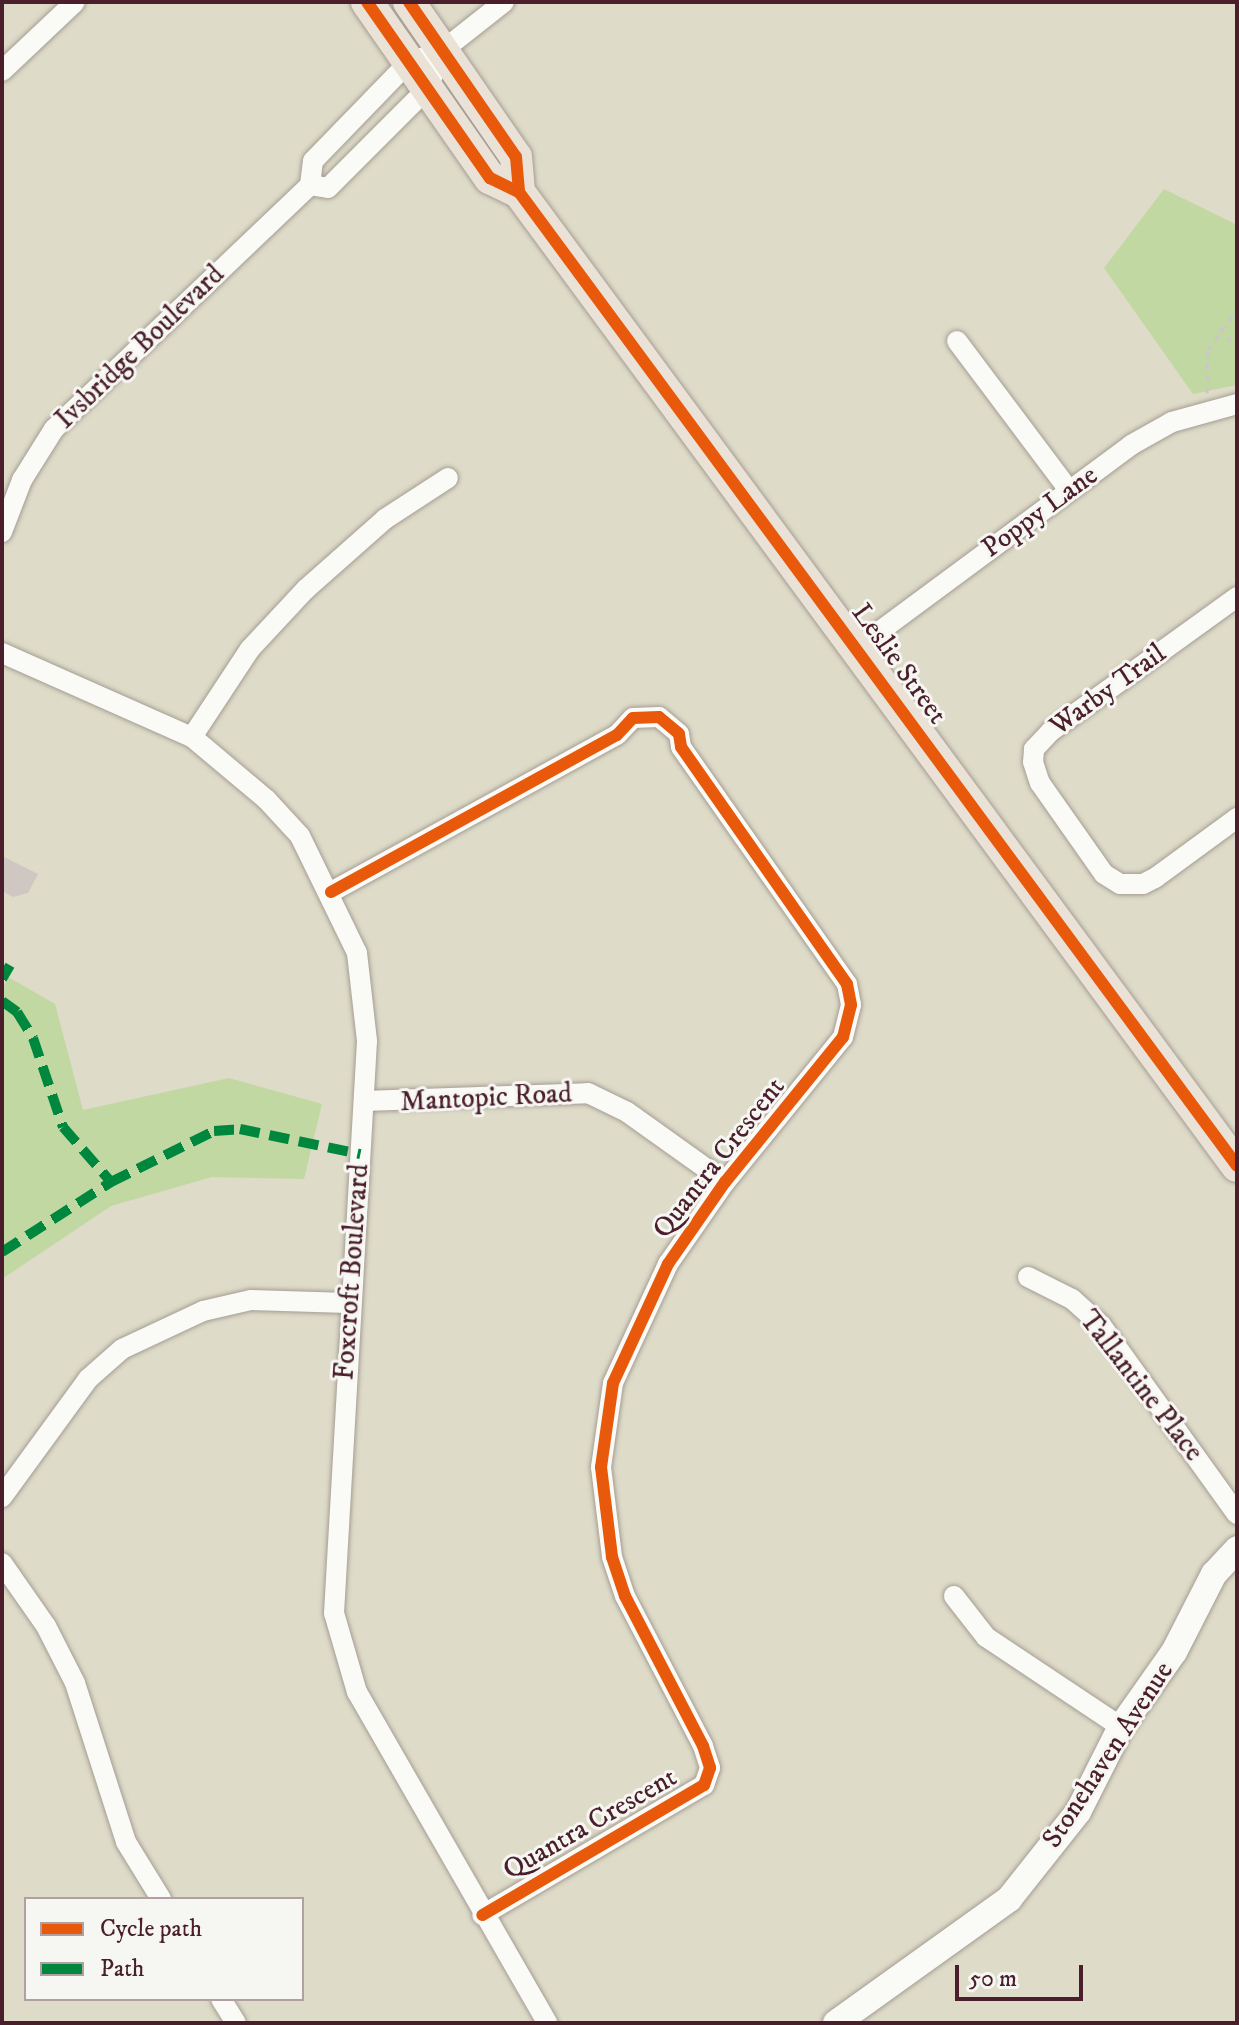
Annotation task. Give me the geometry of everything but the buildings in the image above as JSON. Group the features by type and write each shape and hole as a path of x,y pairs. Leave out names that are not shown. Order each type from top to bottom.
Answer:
{"main road":[{"name":"Leslie Street","path":"367,2 490,178 519,192 1237,1166"},
{"name":"Leslie Street","path":"409,2 516,157 519,192"}],"street":[{"path":"2,71 75,2"},
{"path":"428,88 442,51 504,2"},
{"name":"Ivsbridge Boulevard","path":"2,532 22,480 54,429 310,185 313,161 409,62 442,51"},
{"name":"Ivsbridge Boulevard","path":"310,185 328,188 428,88"},
{"path":"957,341 1069,490"},
{"name":"Poppy Lane","path":"857,648 1069,490 1155,431 1237,404"},
{"path":"192,737 250,649 306,589 385,519 448,478"},
{"name":"Warby Trail","path":"1237,597 1051,731 1034,749 1033,762 1040,783 1104,874 1120,884 1143,884 1155,878 1237,818"},
{"name":"Foxcroft Boulevard","path":"2,653 192,737 266,799 300,836 331,892 357,953 367,1041 348,1303 334,1557 334,1613 343,1657 357,1692 482,1915 547,2023"},
{"name":"Quantra Crescent","path":"331,892 617,735 633,718 659,717 670,723 681,747 847,984 851,1005 843,1037 725,1182 668,1264 625,1349 613,1383 601,1467 603,1510 625,1596 710,1768 704,1785 482,1915"},
{"name":"Mantopic Road","path":"364,1101 588,1093 627,1112 725,1182"},
{"name":"Tallantine Place","path":"1028,1277 1072,1299 1101,1325 1237,1514"},
{"path":"2,1497 88,1379 122,1349 203,1311 251,1300 348,1303"},
{"name":"Stonehaven Avenue","path":"845,2020 1009,1899 1078,1812 1121,1727 1174,1652 1214,1574 1237,1549"},
{"path":"2,1563 46,1626 75,1683 126,1842 160,1897"},
{"path":"954,1596 986,1637 1121,1727"},
{"path":"222,2001 236,2023"}],"path":[{"path":"1207,393 1204,364 1219,328 1237,309"},
{"path":"1219,328 1237,348"}],"green space":[{"path":"1164,189 1237,225 1237,385 1193,394 1104,268"},
{"path":"8,977 55,1004 83,1110 229,1078 322,1104 304,1179 212,1177 111,1206 2,1279 2,990"}],"marked path":[{"path":"2,979 10,965"},
{"path":"2,1001 17,1012 33,1038 63,1127 111,1182"},
{"path":"2,1252 111,1182 214,1131 240,1129 360,1154"}],"cycle path":[{"path":"367,2 490,178 519,192 1237,1166"},
{"path":"409,2 516,157 519,192"},
{"path":"331,892 617,735 633,718 659,717 679,734 681,747 847,984 851,1005 843,1037 725,1182 668,1264 613,1383 601,1467 612,1557 625,1596 703,1746 710,1768 704,1785 482,1915"}]}
